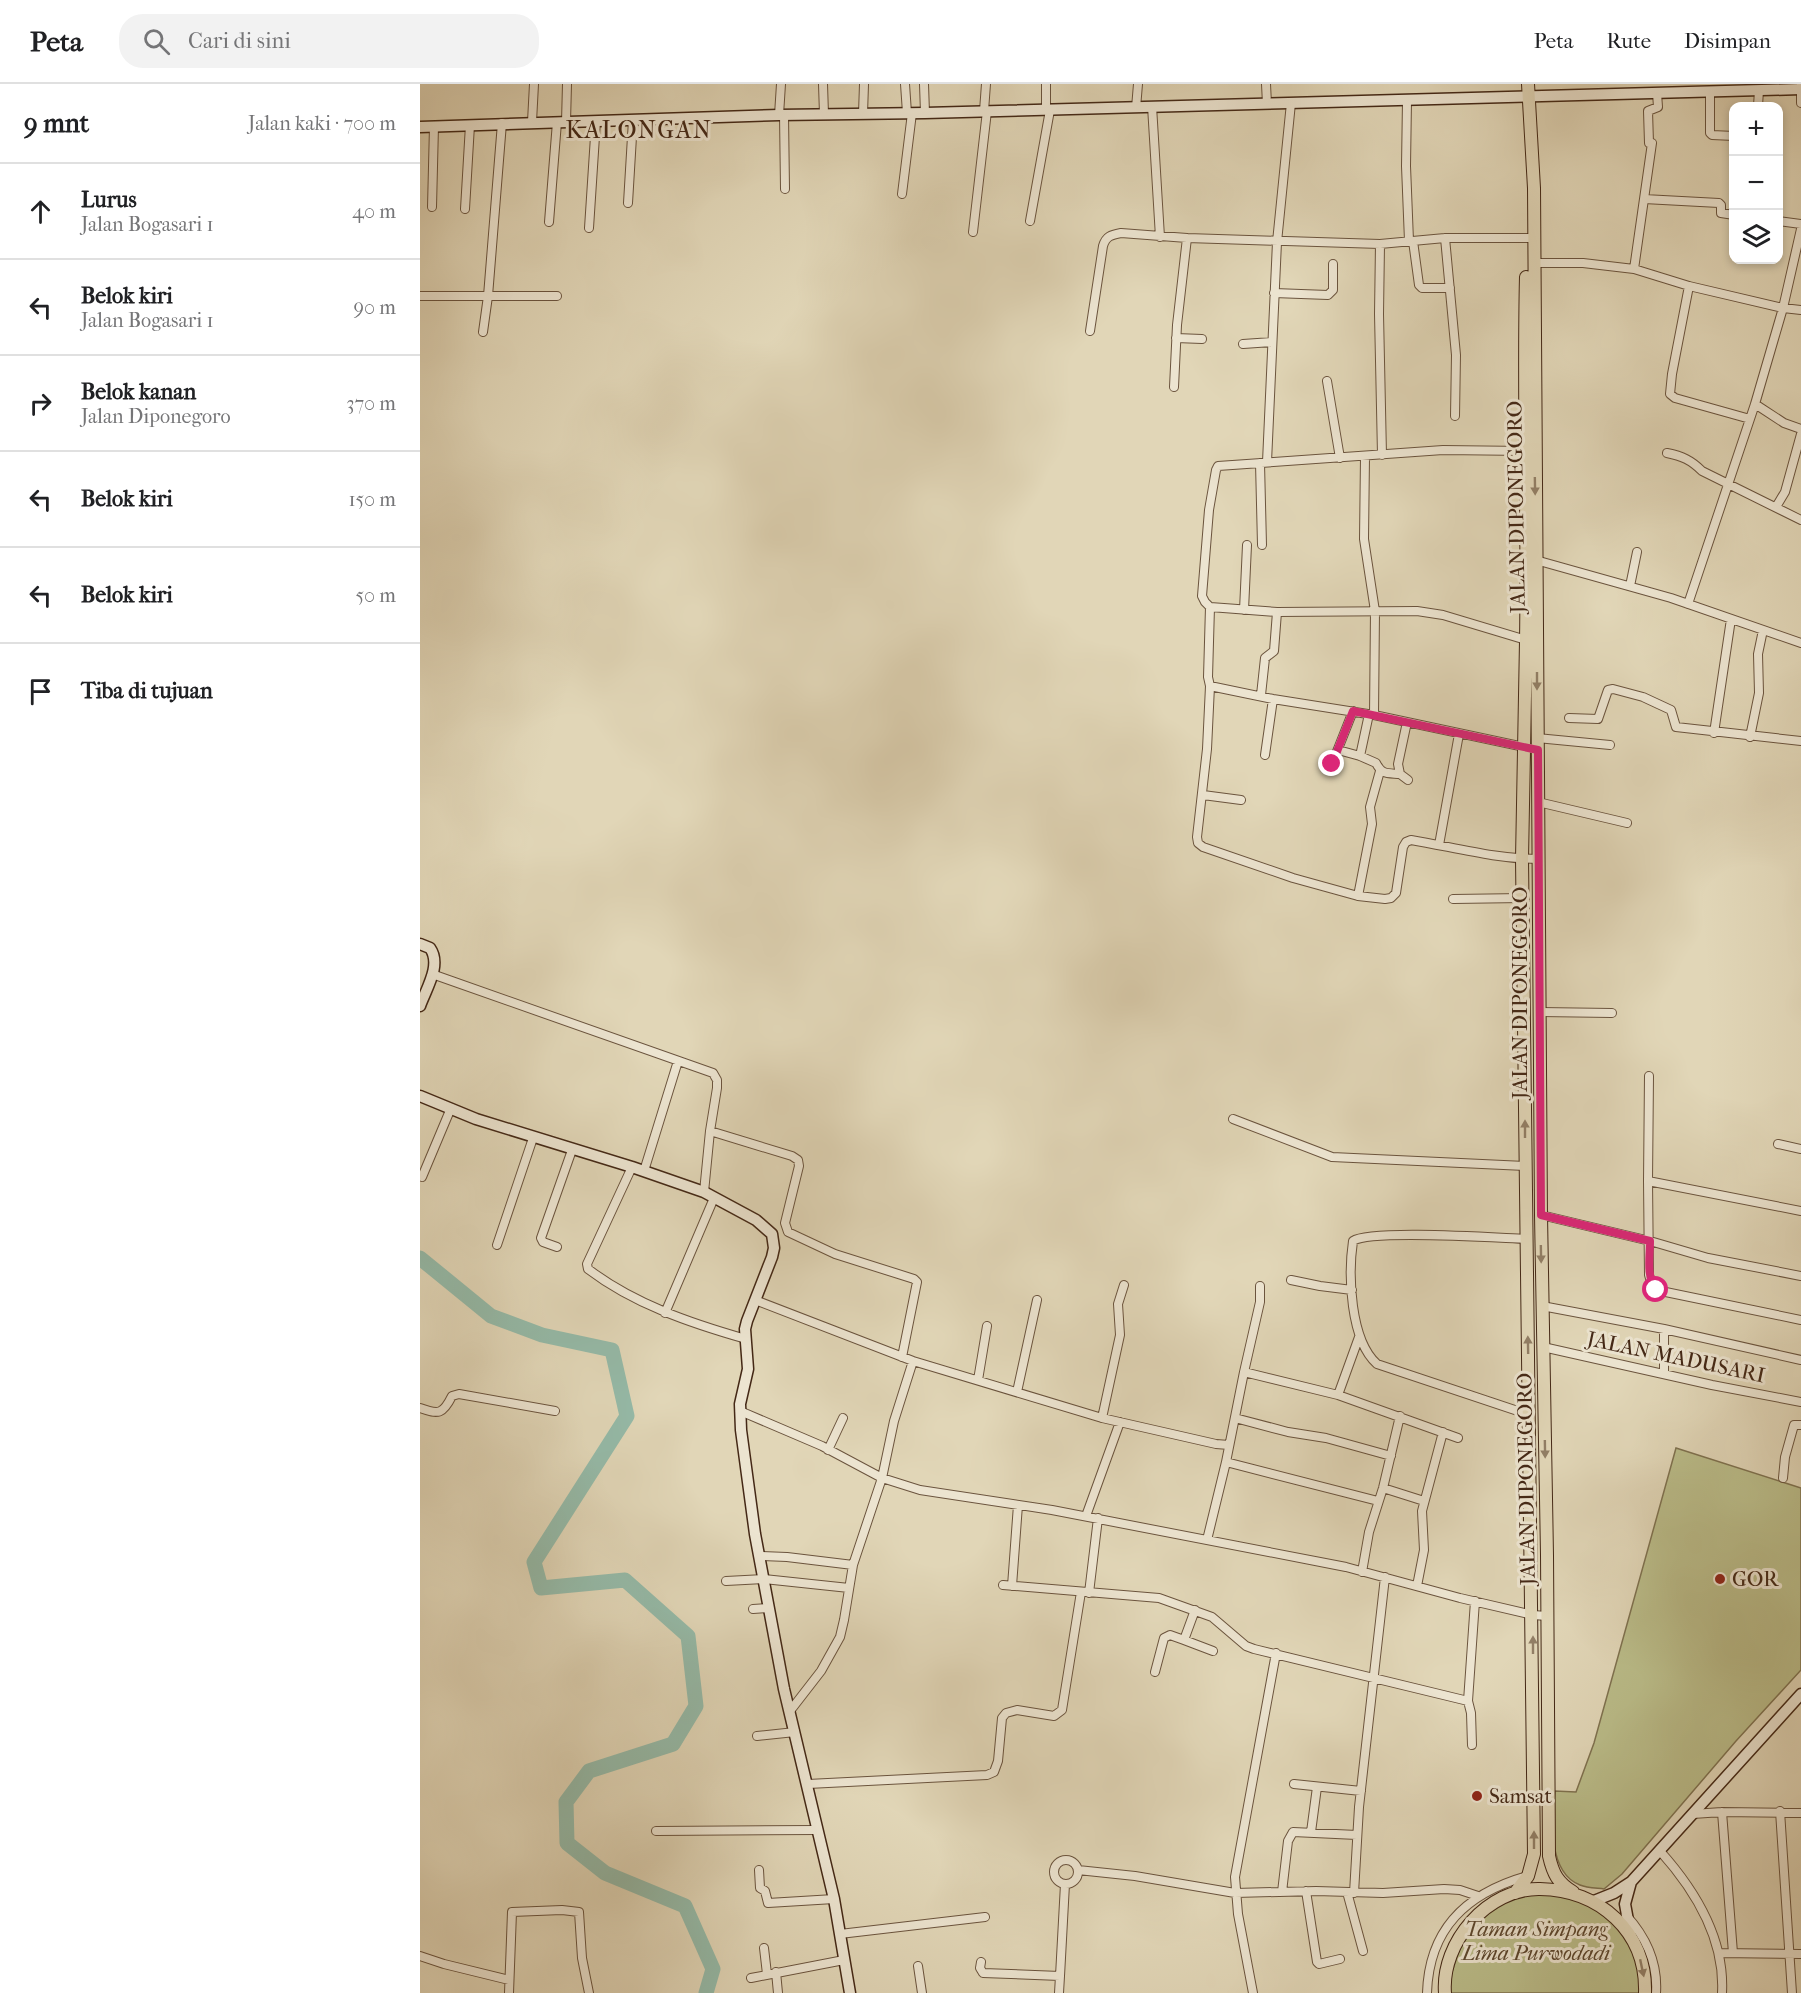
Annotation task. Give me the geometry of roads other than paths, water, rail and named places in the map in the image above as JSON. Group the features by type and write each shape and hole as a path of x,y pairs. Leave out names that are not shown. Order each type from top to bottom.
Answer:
{"main road":[{"name":"JALAN DIPONEGORO","path":"1521,84 1527,93 1534,188 1530,238 1530,451 1531,558 1538,744 1549,1856 1556,1877 1563,1886 1573,1892"},
{"name":"JALAN DIPONEGORO","path":"1530,238 1534,263 1530,451"},
{"name":"JALAN DIPONEGORO","path":"1515,1893 1528,1876 1534,1854 1533,1615 1522,859 1523,747 1531,558"},
{"path":"1444,1992 1449,1961 1464,1930 1486,1907 1515,1893 1539,1888 1573,1892 1594,1901 1615,1917 1631,1937 1639,1954 1648,1992"}],"street":[{"path":"532,122 534,84"},
{"path":"549,222 567,84"},
{"path":"782,84 784,189"},
{"path":"823,84 824,114"},
{"path":"863,114 864,84"},
{"path":"902,194 909,113 905,84"},
{"path":"924,84 925,113"},
{"path":"973,232 986,84"},
{"path":"1030,221 1048,110 1046,84"},
{"path":"1136,108 1138,84"},
{"path":"1266,84 1267,104"},
{"path":"1801,84 1801,103"},
{"path":"420,127 781,115 1407,100 1527,93 1710,91 1746,87 1759,90 1801,89"},
{"path":"1634,269 1650,143 1648,111 1658,107 1660,90"},
{"path":"1758,102 1759,90"},
{"path":"1710,91 1710,133 1729,135"},
{"path":"1407,100 1406,166 1411,241 1419,285 1422,288 1450,288"},
{"path":"1262,545 1264,462 1277,242 1291,103"},
{"path":"1152,106 1160,237"},
{"path":"628,202 633,120"},
{"path":"589,228 596,121"},
{"path":"483,332 502,123"},
{"path":"465,209 470,125"},
{"path":"432,207 434,126"},
{"path":"1644,199 1719,203 1721,213 1729,214"},
{"path":"1783,222 1801,224"},
{"path":"1688,604 1755,404 1783,308 1801,229"},
{"path":"1089,331 1105,239 1110,235 1380,244 1446,238 1530,238"},
{"path":"1174,387 1176,338 1187,238"},
{"path":"1446,238 1456,355 1455,416"},
{"path":"1380,244 1382,455"},
{"path":"1534,263 1583,263 1634,269 1689,286 1783,308 1801,310"},
{"path":"1275,293 1328,295 1333,290 1333,264"},
{"path":"1689,286 1670,394 1675,398 1750,419"},
{"path":"420,296 557,296"},
{"path":"1176,338 1202,339"},
{"path":"1243,344 1272,342"},
{"path":"1327,381 1340,458"},
{"path":"1755,404 1784,423 1801,429"},
{"path":"1776,507 1785,492 1801,434"},
{"path":"1527,640 1417,611 1347,613 1244,610 1210,607 1202,596 1209,510 1216,467 1443,450 1530,451"},
{"path":"1667,453 1684,457 1694,462 1702,471 1801,520"},
{"path":"1360,756 1372,714 1375,611 1364,538 1365,457"},
{"path":"1244,610 1247,545"},
{"path":"1630,586 1637,552"},
{"path":"1531,558 1688,604 1801,643"},
{"path":"1210,607 1208,646 1210,686 1203,795 1197,837 1198,843 1203,847 1293,878 1358,896 1385,900 1396,893 1403,847 1411,840 1522,859 1538,859"},
{"path":"1261,695 1265,658 1274,651 1277,612"},
{"path":"1714,733 1731,619"},
{"path":"1750,737 1759,693 1758,654 1763,630"},
{"path":"1210,686 1273,699 1372,714 1523,747 1538,744 1610,745"},
{"path":"1569,717 1598,719 1610,688 1643,697 1671,710 1676,727 1801,741"},
{"path":"1265,754 1273,699"},
{"path":"1332,764 1353,711"},
{"path":"1400,774 1398,764 1407,722"},
{"path":"1439,845 1459,734"},
{"path":"1338,750 1376,763 1380,771 1370,807 1372,824 1358,896"},
{"path":"1380,771 1400,774 1408,780"},
{"path":"1203,795 1241,800"},
{"path":"1538,802 1627,823"},
{"path":"1453,899 1523,898"},
{"path":"420,944 430,948 435,958 432,974 420,1006"},
{"path":"432,974 713,1073 717,1080 704,1192"},
{"path":"1539,1012 1612,1013"},
{"path":"644,1171 678,1061"},
{"path":"1649,1076 1648,1182 1651,1282 1656,1290 1801,1320"},
{"path":"420,1096 476,1119 632,1167 704,1192 756,1220 772,1234 774,1248 747,1321 748,1369 740,1411 742,1441 769,1608 790,1711 834,1899 850,1993"},
{"path":"422,1177 451,1108"},
{"path":"1233,1119 1332,1156 1525,1166"},
{"path":"710,1131 792,1156 798,1160 799,1166 785,1229"},
{"path":"497,1245 533,1138"},
{"path":"1778,1144 1801,1149"},
{"path":"556,1247 543,1242 542,1238 572,1150"},
{"path":"632,1167 587,1267 631,1296 665,1313 698,1326 746,1339"},
{"path":"1648,1182 1801,1211"},
{"path":"665,1313 714,1198"},
{"path":"1541,1215 1650,1241 1708,1258 1801,1276"},
{"path":"772,1234 785,1229"},
{"path":"785,1229 794,1237 835,1254 914,1279 917,1282 902,1357"},
{"path":"1527,1239 1359,1237 1353,1241 1352,1246 1352,1290 1359,1337 1364,1349 1377,1364 1530,1415"},
{"path":"1291,1280 1320,1287 1352,1290"},
{"path":"1102,1418 1120,1335 1118,1304 1124,1285"},
{"path":"1207,1540 1260,1302 1260,1286"},
{"path":"755,1300 913,1361 1102,1418 1216,1444 1229,1444"},
{"path":"1017,1392 1037,1300"},
{"path":"1542,1306 1664,1329 1801,1360"},
{"path":"978,1380 987,1326"},
{"path":"1664,1329 1664,1374"},
{"path":"1338,1395 1359,1337"},
{"name":"JALAN MADUSARI","path":"1543,1347 1801,1402"},
{"path":"790,1711 821,1671 840,1637 853,1565 882,1478 894,1421 913,1361"},
{"path":"1244,1372 1338,1395 1458,1438"},
{"path":"420,1408 437,1413 443,1411 452,1396 459,1394 555,1411"},
{"path":"740,1411 828,1450 882,1478 920,1490 1098,1518 1362,1572 1533,1615 1547,1616"},
{"path":"1362,1572 1369,1532 1383,1488 1400,1416"},
{"path":"828,1450 843,1418"},
{"path":"1235,1418 1288,1432 1326,1438 1391,1456"},
{"path":"1086,1516 1120,1422"},
{"path":"1782,1478 1794,1425 1801,1425"},
{"path":"1417,1586 1424,1550 1422,1511 1443,1432"},
{"path":"1226,1462 1378,1501"},
{"path":"1383,1488 1424,1501"},
{"path":"1018,1504 1007,1586 1159,1598 1195,1610 1222,1623 1246,1646 1468,1701"},
{"path":"808,1784 987,1775 994,1772 998,1761 1002,1718 1005,1713 1017,1710 1059,1715 1062,1710 1098,1518"},
{"path":"760,1556 853,1565"},
{"path":"1363,1951 1350,1892 1385,1578"},
{"path":"726,1581 764,1579 849,1588"},
{"path":"1472,1745 1471,1713 1468,1701 1475,1601"},
{"path":"753,1609 769,1608"},
{"path":"1184,1640 1195,1610"},
{"path":"1155,1672 1164,1638 1170,1635 1214,1652"},
{"path":"1253,1993 1235,1893 1235,1877 1276,1653"},
{"path":"1594,1901 1632,1882 1801,1694"},
{"path":"757,1736 795,1732"},
{"path":"1294,1784 1360,1791"},
{"path":"1311,1832 1317,1787"},
{"path":"1693,1814 1780,1811 1801,1813"},
{"path":"1780,1811 1792,1993"},
{"path":"1722,1812 1733,1953"},
{"path":"656,1831 818,1830"},
{"path":"1282,1892 1290,1835 1296,1831 1358,1835"},
{"path":"1660,1851 1694,1896 1720,1953 1722,1993"},
{"path":"1065,1859 1072,1861 1078,1870 1075,1880 1065,1884 1058,1881 1054,1875 1054,1868 1058,1862 1065,1859"},
{"path":"759,1870 760,1888 765,1891 768,1903 834,1899"},
{"path":"1078,1870 1135,1876 1235,1893 1383,1893 1444,1889 1460,1890 1479,1896"},
{"path":"1427,1993 1434,1951 1440,1936 1454,1917 1479,1896 1502,1884 1528,1876"},
{"path":"1631,1937 1626,1915 1627,1896 1632,1882"},
{"path":"1059,1993 1065,1884"},
{"path":"1306,1892 1317,1962 1319,1964 1340,1959"},
{"path":"509,1993 512,1912 575,1910 580,1914 582,1958 589,1993"},
{"path":"1626,1915 1636,1926 1651,1954 1655,1970 1648,1992"},
{"path":"840,1934 985,1917"},
{"path":"764,1948 778,1993"},
{"path":"1720,1953 1801,1954"},
{"path":"420,1956 509,1980"},
{"path":"751,1978 844,1960"},
{"path":"981,1962 980,1968 983,1973 1060,1976"},
{"path":"918,1966 922,1993"}],"waterway":[{"path":"420,1258 491,1316 542,1335 612,1350 627,1416 534,1562 541,1588 625,1580 688,1636 696,1706 673,1744 589,1771 566,1802 567,1843 605,1873 685,1906 713,1969 706,1993"}],"place":[{"name":"GOR","path":"1720,1579"},
{"name":"Samsat","path":"1477,1796"}],"district":[{"name":"KALONGAN","path":"639,130"}],"park label":[{"name":"Taman Simpang Lima Purwodadi","path":"1536,1941"}]}
